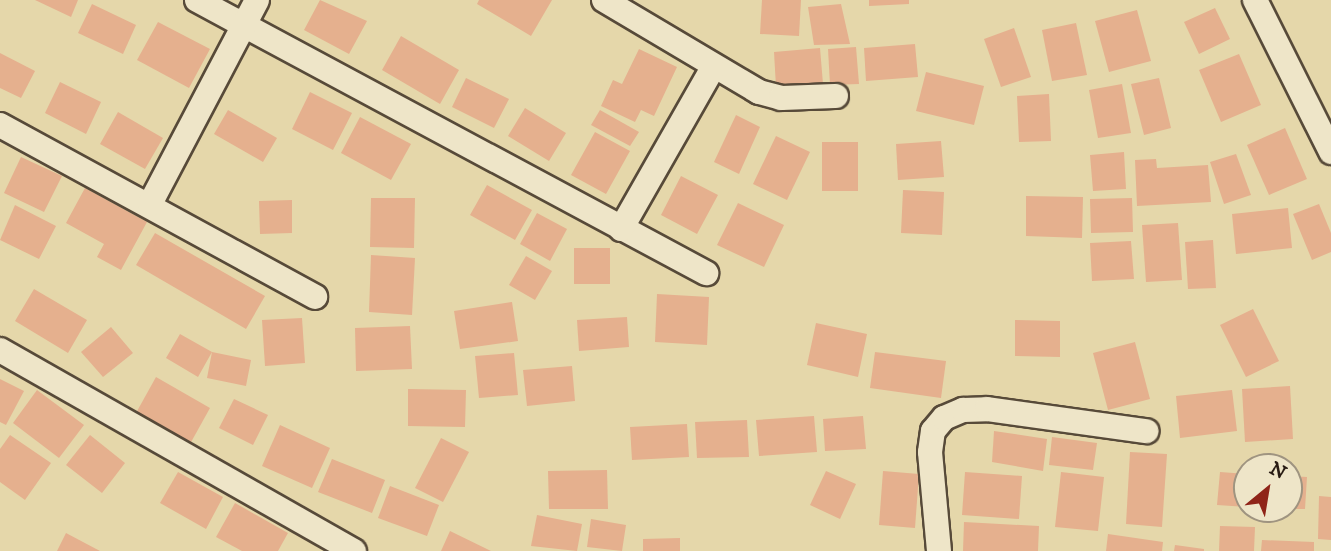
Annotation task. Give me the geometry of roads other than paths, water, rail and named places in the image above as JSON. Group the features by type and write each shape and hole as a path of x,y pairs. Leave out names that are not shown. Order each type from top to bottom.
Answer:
{"street":[{"path":"197,0 243,29 706,272"},
{"path":"150,204 257,0"},
{"path":"604,0 660,29 713,68 781,98 836,96"},
{"path":"1255,0 1331,152"},
{"path":"621,229 713,68"},
{"path":"0,125 150,204 315,297"},
{"path":"0,350 354,551"},
{"path":"939,551 930,452 933,431 944,418 987,409 1146,431"}]}
